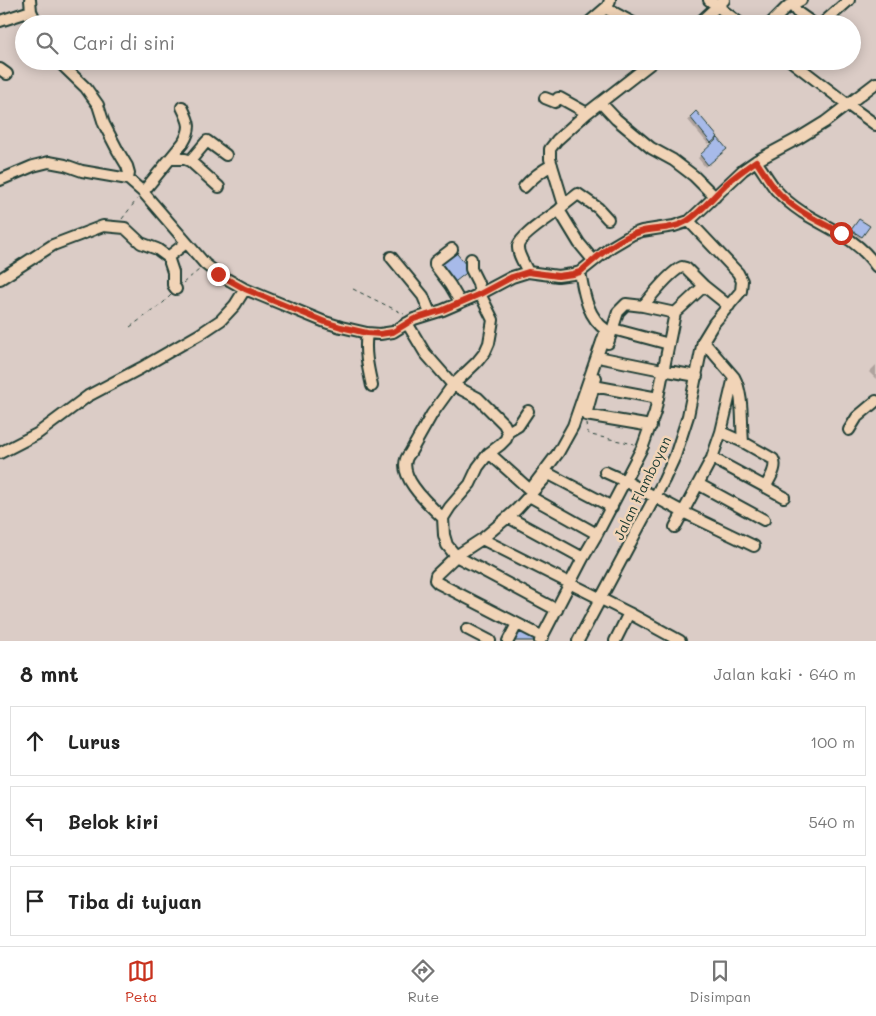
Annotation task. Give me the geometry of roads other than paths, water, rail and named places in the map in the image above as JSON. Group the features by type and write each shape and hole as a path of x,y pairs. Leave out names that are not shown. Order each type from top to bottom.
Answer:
{"street":[{"path":"832,15 849,0"},
{"path":"706,15 717,2 731,15"},
{"path":"597,15 609,3"},
{"path":"609,3 611,12 617,15"},
{"path":"779,15 787,7 797,3 797,12 801,15"},
{"path":"0,21 31,5"},
{"path":"67,70 86,88 98,105 104,124 127,166 128,179"},
{"path":"593,260 579,243 562,208 550,153 552,146 557,140 587,113 643,70"},
{"path":"803,70 876,125"},
{"path":"0,180 33,166 49,162 57,162 82,171 128,179 143,192 205,264 229,281 325,322 367,333 380,334 393,332 410,321 443,310 480,294 512,277 528,272 558,276 580,272 611,247 633,234 674,226 689,220 743,170 825,122 876,83"},
{"path":"545,98 555,102 560,98 587,113"},
{"path":"600,104 651,148 673,160 694,176 715,196"},
{"path":"143,192 183,143 189,131 188,122 182,107"},
{"path":"190,161 207,142 226,155"},
{"path":"170,158 190,161 219,187"},
{"path":"756,161 776,190 786,199 802,212 853,241 875,261"},
{"path":"524,187 540,172 552,165"},
{"path":"528,272 518,249 520,242 578,194 598,208 608,220"},
{"name":"Jalan Flamboyan","path":"578,641 664,480 683,437 697,376 702,341 714,323 741,291 741,277 738,272 689,220"},
{"path":"0,279 53,245 102,226 125,228 141,243 157,249 168,256 173,272 173,286 176,289"},
{"path":"168,256 186,243"},
{"path":"452,249 435,265 460,302"},
{"path":"391,257 423,296 430,313"},
{"path":"443,518 426,502 409,480 405,461 432,414 453,385 477,362 489,343 494,320 480,294 478,283 471,269 472,259"},
{"path":"643,306 655,291 680,267 686,268 704,286 729,306"},
{"path":"489,453 530,490 558,453 574,426 606,330 599,325 589,310 580,272"},
{"path":"612,507 549,474 508,517 482,540 456,556 436,575 436,582 542,639 583,558 612,507 643,446 651,426 658,398 662,370 675,313 704,286"},
{"path":"0,453 37,434 88,396 141,368 221,320 235,305 245,289"},
{"path":"651,426 586,415 618,312 623,306 629,304 675,313"},
{"path":"410,321 425,353 453,385 478,398 504,424 508,432 504,442 489,453 478,467 470,484 450,506 443,518 444,535 447,545 456,556 557,610"},
{"path":"613,329 669,344"},
{"path":"367,333 366,354 372,386"},
{"path":"702,341 737,382 743,442"},
{"path":"603,358 697,376"},
{"path":"675,527 712,458 721,432 734,377"},
{"path":"594,386 658,398"},
{"path":"849,430 857,417 876,400"},
{"path":"508,432 518,426 528,411"},
{"path":"721,432 773,459 775,466 766,486"},
{"path":"712,458 784,497"},
{"path":"605,472 754,546"},
{"path":"698,484 764,520"},
{"path":"529,496 597,534"},
{"path":"508,517 583,558"},
{"path":"482,540 629,613 680,641"},
{"path":"616,641 629,613"},
{"path":"508,641 517,624"},
{"path":"467,629 490,641"}]}
